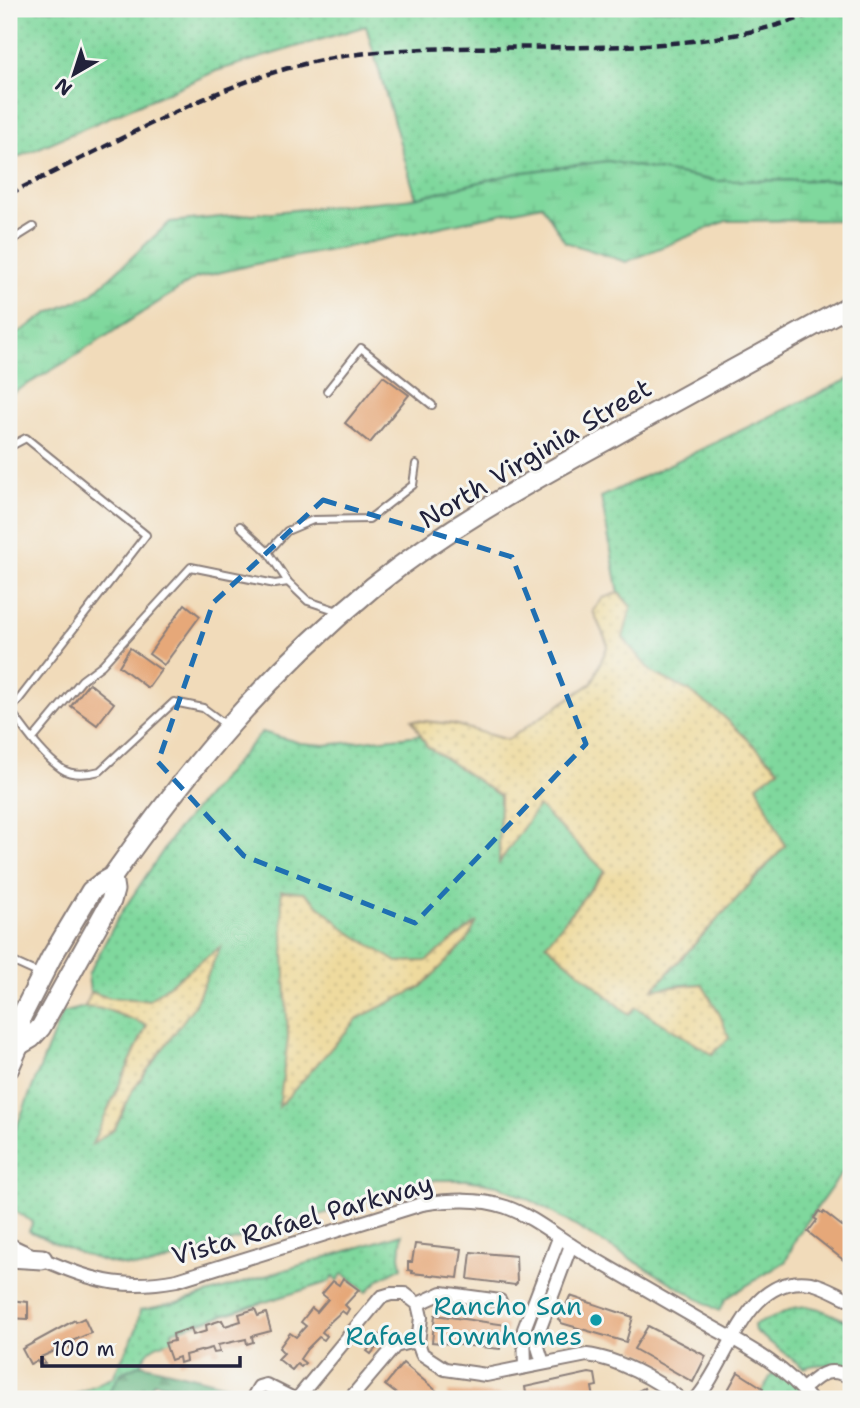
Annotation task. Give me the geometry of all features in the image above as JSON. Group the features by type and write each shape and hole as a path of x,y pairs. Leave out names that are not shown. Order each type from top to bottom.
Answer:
{"main road":[{"name":"North Virginia Street","path":"9,1068 19,1045 21,1017 91,891 112,877 158,812 227,726 285,666 343,613 407,561 482,509 851,305"},
{"name":"North Virginia Street","path":"19,1045 31,1038 41,1027 111,901 114,890 112,877"},
{"path":"9,1257 42,1259"}],"street":[{"name":"Vista Rafael Parkway","path":"9,1244 86,1278 131,1286 177,1280 422,1204 463,1200 506,1208 527,1216 777,1366 806,1394"},
{"path":"543,1363 537,1336 565,1241"},
{"path":"525,1367 524,1329 565,1241"},
{"path":"696,1399 708,1386 751,1309 773,1290 786,1285 811,1283 851,1300"},
{"path":"418,1304 442,1293 500,1301"},
{"path":"252,1399 259,1387 266,1385 295,1399 381,1297 405,1294 418,1304 421,1317 418,1343 422,1354 445,1369 486,1375 587,1355 602,1357 634,1372 680,1399"},
{"path":"350,1399 395,1346 418,1343"},
{"path":"806,1394 821,1374 830,1371 851,1377"}],"lane":[{"path":"9,242 33,227"},
{"path":"327,391 361,348 432,405"},
{"path":"9,447 26,438 146,535 9,710 64,771 88,774 100,771 174,702 203,708 227,726"},
{"path":"268,552 287,531 313,520 369,519 414,485 416,464"},
{"path":"240,526 268,552 288,582 309,601 343,613"},
{"path":"33,739 82,680 102,665 191,567 275,584 288,582"},
{"path":"9,960 42,975"}],"highlighted area":[{"path":"323,500 512,557 586,744 415,923 244,856 158,762 213,603"}],"green space":[{"path":"9,9 851,9 851,180 716,181 608,161 517,173 416,198 366,26 216,71 9,161"},
{"path":"608,161 716,181 851,180 851,220 726,221 626,262 565,242 542,205 256,264 196,278 69,360 9,395 9,339 49,313 91,295 170,222 415,198 517,173"},
{"path":"851,378 851,1160 797,1236 786,1261 727,1298 719,1311 536,1203 498,1185 466,1180 435,1180 146,1267 101,1260 29,1231 33,1222 9,1208 9,1146 62,1013 85,1007 105,1009 147,1025 93,1143 115,1128 132,1091 157,1057 219,948 149,1000 110,998 90,992 88,975 118,918 176,831 262,732 300,743 325,745 421,735 427,746 500,796 499,862 538,805 605,871 547,944 629,1014 635,1007 712,1054 702,984 652,990 785,846 689,691 651,672 622,638 631,607 619,593 601,497"},
{"path":"402,1234 402,1267 381,1278 366,1292 343,1273 337,1281 333,1277 329,1282 172,1331 174,1341 154,1347 141,1364 121,1373 105,1399 65,1399 113,1377 137,1328 140,1310 177,1303"},
{"path":"806,1306 820,1309 851,1323 851,1369 833,1365 804,1368 755,1331 754,1325 794,1308"},
{"path":"141,1364 231,1386 228,1396 154,1382 144,1399 105,1399 121,1373"},
{"path":"777,1366 810,1399 757,1399"}],"sand":[{"path":"619,593 631,607 623,638 651,672 689,691 723,716 779,769 757,785 785,846 653,989 702,984 720,1015 729,1038 712,1054 636,1007 629,1014 546,944 605,871 538,806 499,863 500,796 427,746 412,720 453,724 507,740 592,683 608,645 593,611 603,598"},
{"path":"281,891 304,892 346,930 397,962 426,961 477,922 466,942 421,987 358,1018 279,1107 288,1038"},
{"path":"220,947 194,1006 132,1091 115,1128 92,1144 147,1025 105,1009 85,1007 90,992 110,998 149,1000"}],"building":[{"path":"383,376 409,395 370,443 345,423"},
{"path":"185,604 200,616 164,665 149,654"},
{"path":"130,648 161,670 148,688 119,666"},
{"path":"89,683 114,703 97,725 71,706"},
{"path":"819,1211 851,1233 851,1266 808,1232 817,1220 814,1218"},
{"name":"Rancho San Rafael Townhomes","path":"415,1244 462,1249 458,1278 412,1273 408,1270"},
{"name":"Rancho San Rafael Townhomes","path":"471,1252 516,1256 517,1283 515,1285 468,1279"},
{"path":"343,1278 359,1290 345,1305 349,1309 346,1314 342,1311 329,1323 322,1332 327,1336 324,1340 319,1337 300,1359 305,1363 301,1367 297,1364 292,1370 278,1359 284,1353 279,1348 290,1333 296,1337 306,1326 301,1322 312,1308 317,1312 328,1299 322,1294 333,1281 339,1285"},
{"name":"Rancho San Rafael Townhomes","path":"570,1296 633,1317 626,1342 561,1323 558,1319 560,1312 563,1312"},
{"path":"9,1300 28,1302 28,1319 9,1318"},
{"path":"255,1309 258,1316 266,1313 271,1331 252,1336 253,1342 247,1344 246,1339 218,1345 220,1352 214,1353 212,1348 185,1355 186,1361 180,1363 179,1357 171,1360 165,1343 174,1341 173,1334 191,1328 193,1335 207,1331 206,1325 222,1320 225,1326 241,1321 239,1314"},
{"path":"435,1315 507,1325 506,1333 502,1332 500,1349 432,1342"},
{"path":"84,1318 91,1333 72,1341 76,1348 71,1350 68,1345 41,1357 45,1363 40,1365 37,1361 30,1364 22,1349 75,1320 76,1322"},
{"name":"Rancho San Rafael Townhomes","path":"648,1326 706,1356 693,1382 634,1349"},
{"path":"384,1330 388,1333 371,1354 367,1351"},
{"path":"403,1363 438,1392 432,1399 403,1399 385,1385"},
{"path":"738,1372 763,1388 757,1399 723,1399"},
{"name":"Rancho San Rafael Townhomes","path":"595,1374 597,1386 592,1387 594,1399 527,1399 525,1387"},
{"name":"Rancho San Rafael Townhomes","path":"644,1388 649,1399 623,1399"},
{"path":"448,1392 515,1395 515,1399 448,1399"}],"railway":[{"path":"9,194 209,97 264,76 321,60 409,50 651,45 711,39 769,27 824,9"}],"place":[{"name":"Rancho San Rafael Townhomes","path":"596,1320"}]}
